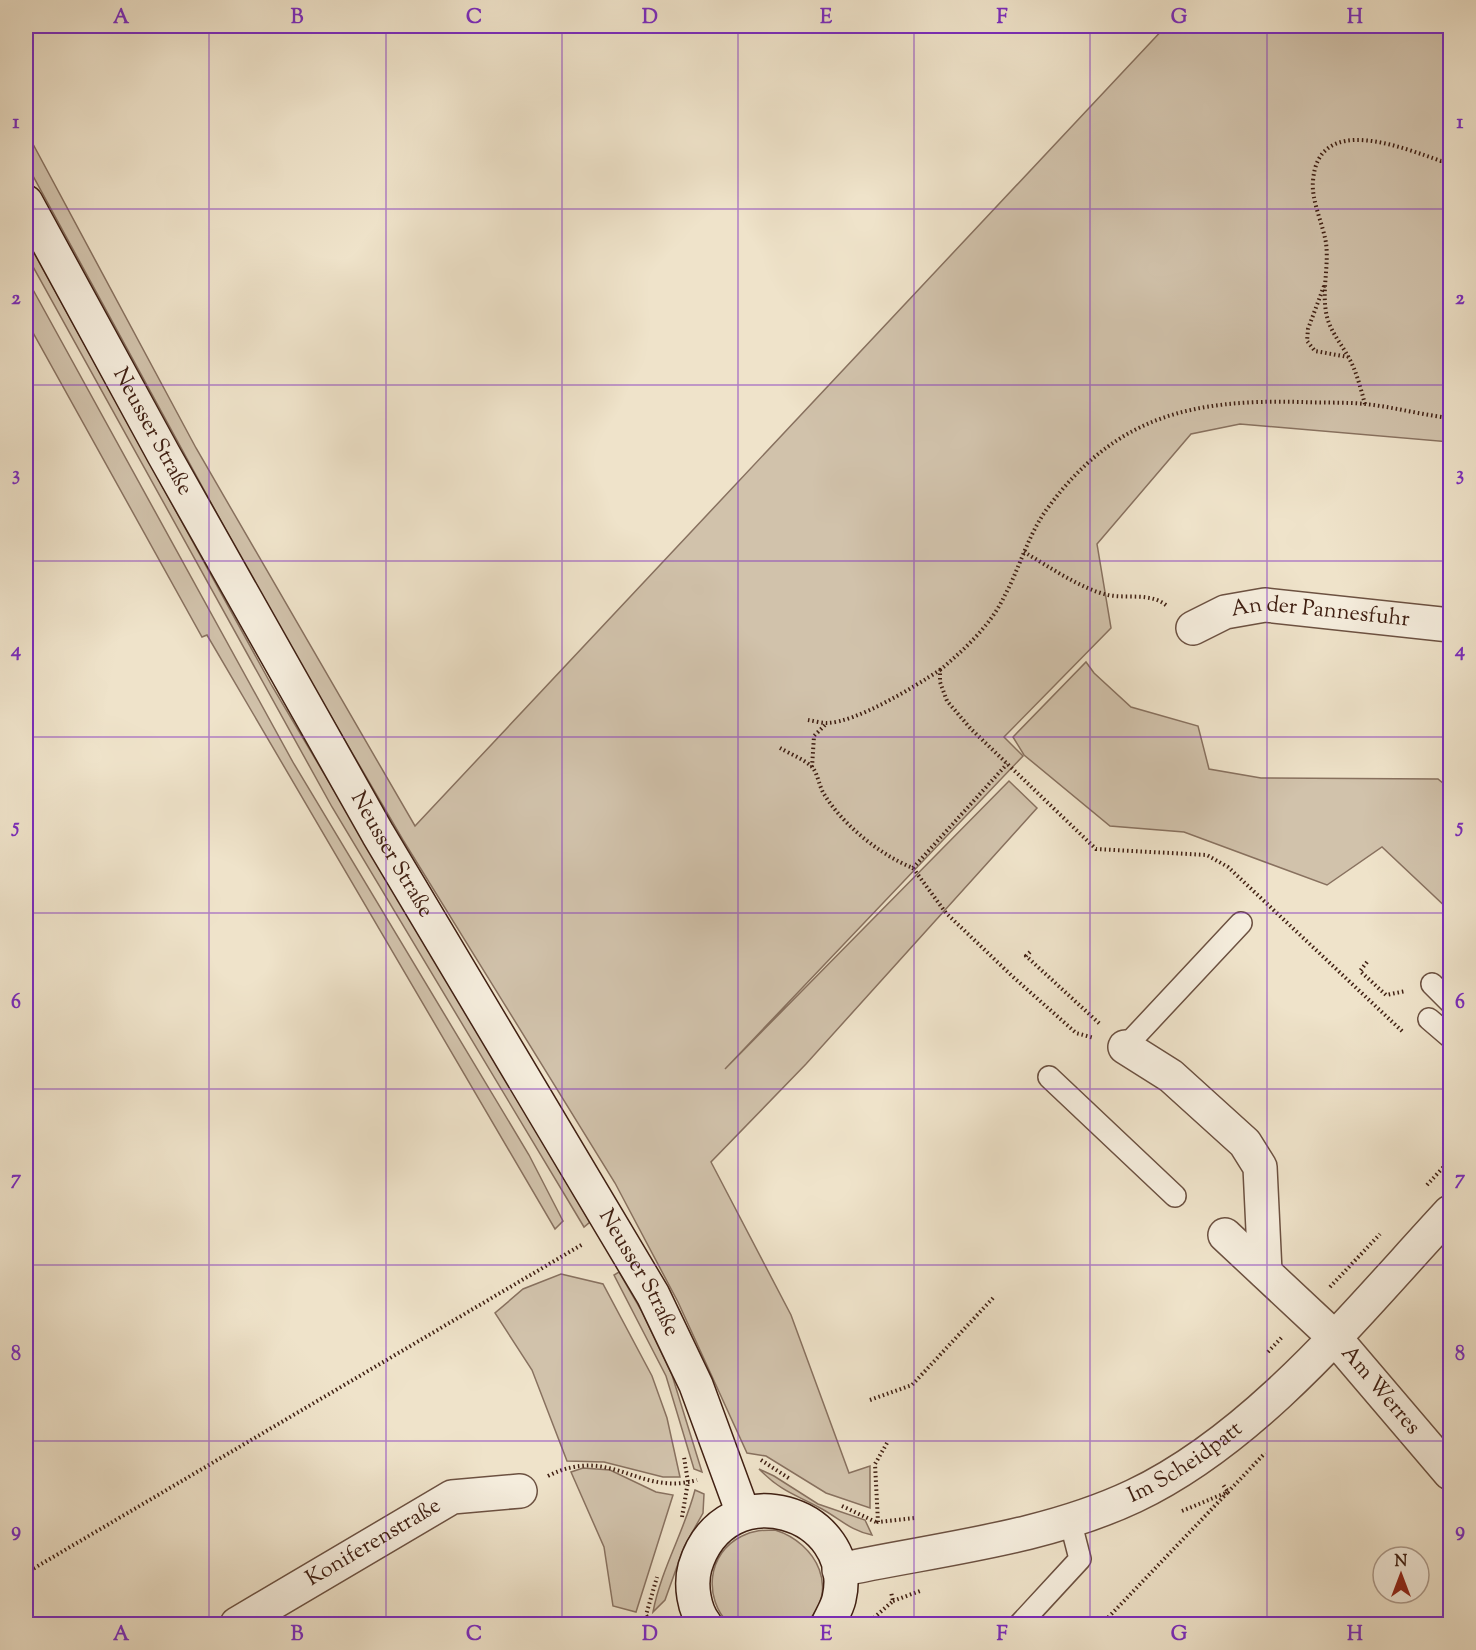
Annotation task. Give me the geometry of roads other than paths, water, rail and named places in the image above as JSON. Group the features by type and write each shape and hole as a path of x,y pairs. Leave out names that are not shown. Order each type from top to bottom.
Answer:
{"street":[{"name":"Neusser Straße","path":"26,202 164,454 378,834 653,1295 696,1385 743,1513"},
{"name":"An der Pannesfuhr","path":"1193,628 1225,612 1264,606 1450,625"},
{"path":"1125,1047 1171,1076 1245,1143 1260,1167 1265,1272"},
{"name":"Im Scheidpatt","path":"839,1570 1014,1535 1070,1520 1134,1496 1203,1454 1250,1419 1334,1337 1450,1212"},
{"name":"Am Werres","path":"1225,1235 1334,1337 1450,1473"},
{"name":"Koniferenstraße","path":"237,1624 452,1497 520,1491"},
{"path":"697,1622 693,1575 701,1548 719,1527 743,1513 774,1510 804,1520 827,1541 839,1570 839,1599 828,1624"}],"lane":[{"path":"1125,1047 1241,923"},
{"path":"1432,984 1450,1002"},
{"path":"1429,1019 1450,1037"},
{"path":"1048,1077 1175,1196"},
{"path":"1020,1624 1080,1559 1070,1520"}]}
